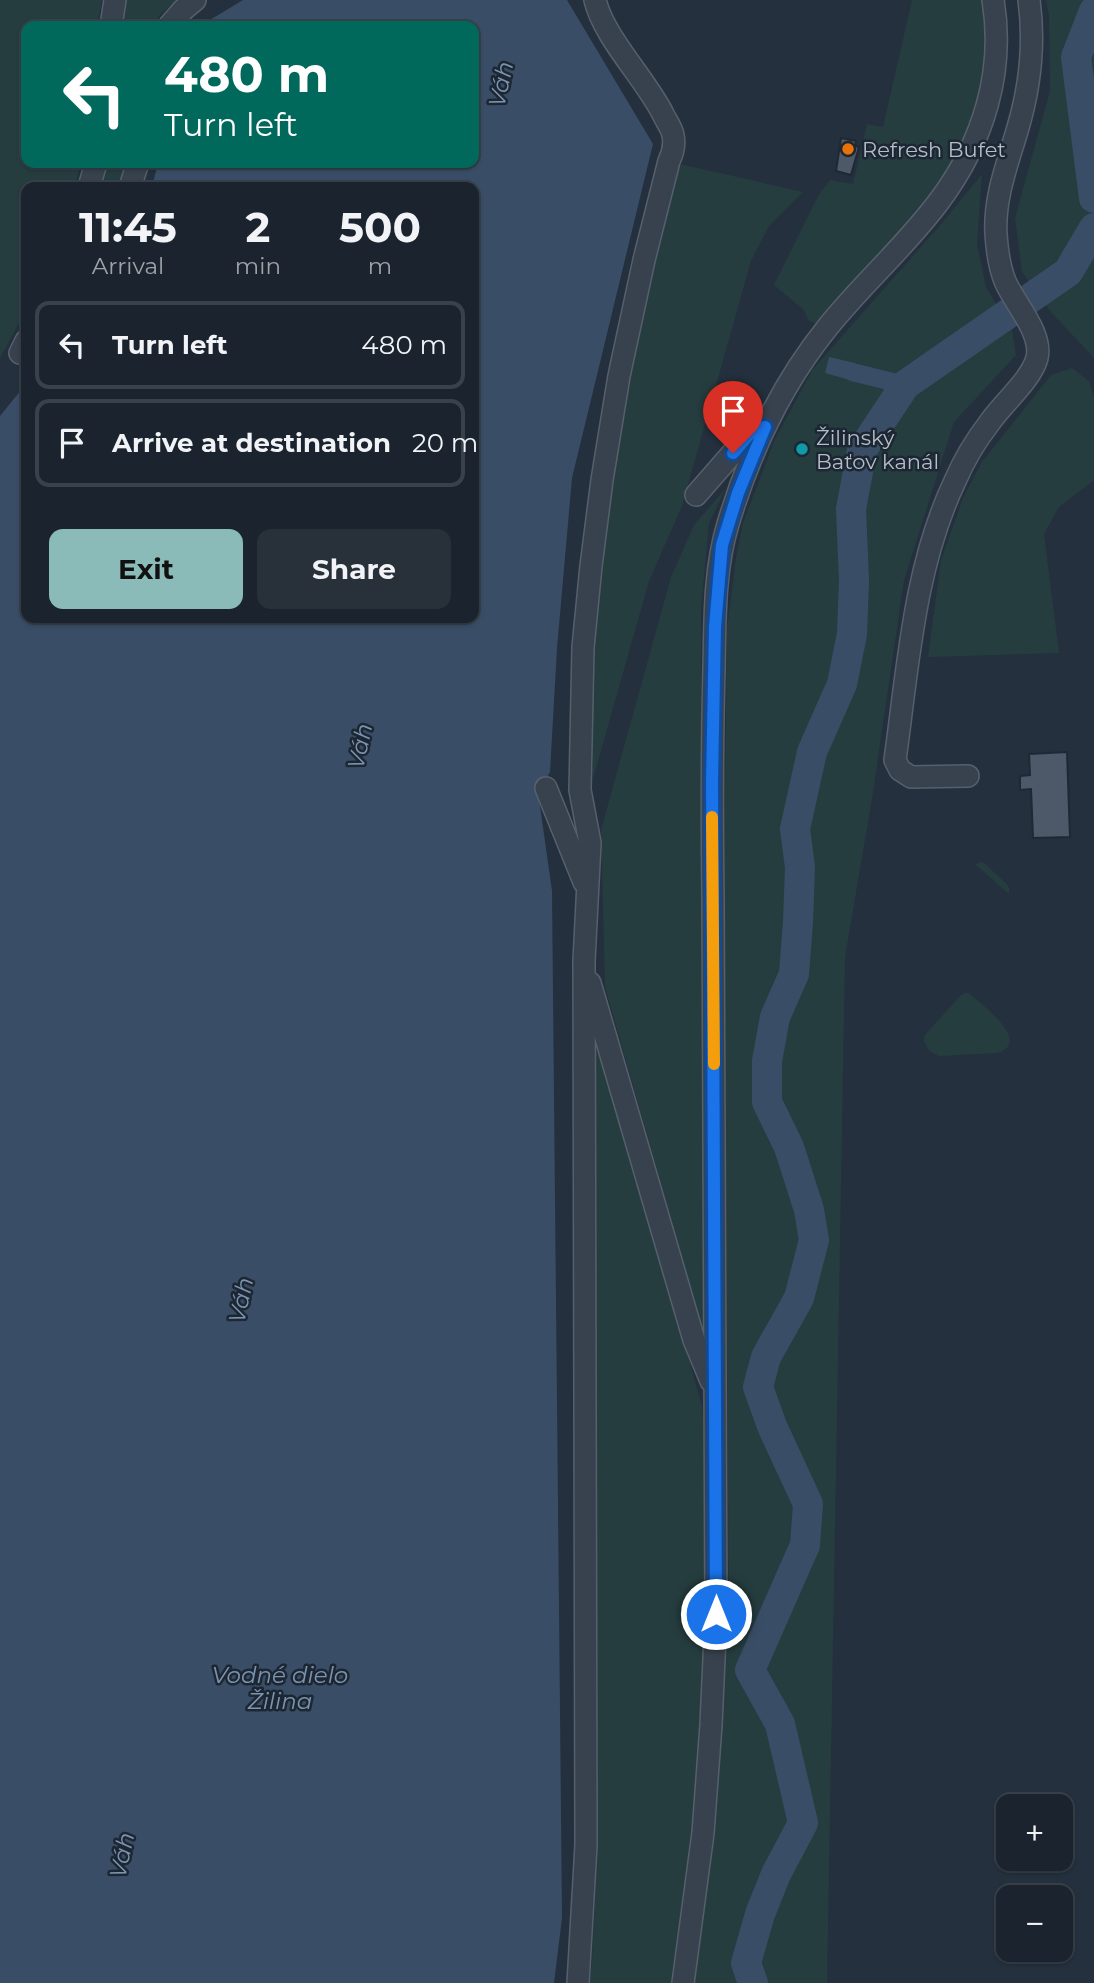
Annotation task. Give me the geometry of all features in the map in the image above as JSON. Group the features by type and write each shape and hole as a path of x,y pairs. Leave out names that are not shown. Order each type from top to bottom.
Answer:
{"street":[{"path":"112,21 115,0"},
{"path":"173,21 195,0"},
{"path":"578,1983 586,1845 584,961 590,843 580,790 583,648 602,480 619,376 644,260 674,150 673,134 657,101 606,27 598,12 596,0"},
{"path":"683,1983 703,1833 716,1614 712,781 719,565 727,526 738,493 765,427 792,377 826,329 940,201 962,168 980,130 990,96 997,57 993,0"},
{"path":"968,776 911,777 900,770 895,760 915,623 931,542 944,503 963,462 990,421 1031,372 1037,358 1038,345 1006,283 998,258 996,232 997,204 1026,96 1031,58 1032,21 1029,0"},
{"path":"696,495 751,432 765,427"},
{"path":"546,789 586,888"},
{"path":"584,961 694,1340 715,1390"}],"green space":[{"path":"0,0 102,0 98,21 21,21 21,168 80,168 75,182 21,182 21,319 0,358"},
{"path":"121,0 179,0 156,21 117,21"},
{"path":"912,0 981,0 985,32 984,64 969,123 954,157 914,215 817,324 808,320 804,310 774,285 818,196 830,180 853,184 867,124 883,127"},
{"path":"1046,0 1094,0 1094,358 1050,311 1022,272 1015,218 1050,91 1049,15"},
{"path":"680,164 803,192 769,226 751,261 682,506 649,581 593,779 593,650 614,453 646,295"},
{"path":"99,168 130,168 125,182 96,182"},
{"path":"982,174 977,244 986,287 1012,330 1016,355 954,422 904,580 872,799 845,957 827,1983 589,1983 597,1854 595,1023 702,1406 729,1635 724,874 727,630 736,558 743,523 775,439 813,369"},
{"path":"1072,368 1089,381 1094,397 1094,480 1059,507 1044,534 1059,653 928,657 941,560 963,498 982,462 1051,375"},
{"path":"726,488 709,523 701,609 704,1334 605,987 601,830 671,577 694,525"},
{"path":"981,862 1007,884 1009,894 977,866 976,864"},
{"path":"965,993 969,993 1001,1023 1010,1041 1007,1048 997,1053 939,1056 929,1051 924,1041 925,1035"}],"water":[{"name":"Vodné dielo Žilina","path":"243,0 567,0 653,144 572,478 557,648 550,772 538,792 552,891 562,1918 554,1983 0,1983 0,416 21,390 21,623 479,623 479,182 153,182 157,168 479,168 479,21 208,21"},
{"path":"829,357 855,363 850,380 825,373"}],"building":[{"path":"841,138 856,141 855,146 859,147 851,175 836,171"},
{"path":"1067,752 1070,837 1033,838 1031,789 1020,790 1020,776 1030,775 1029,754"}],"waterway":[{"path":"1094,11 1076,57 1094,198"},
{"path":"753,1983 746,1963 760,1914 776,1874 803,1823 780,1724 750,1670 805,1545 808,1504 772,1426 758,1387 766,1357 799,1298 814,1240 809,1210 789,1147 767,1102 767,1061 775,1017 794,974 800,867 795,829 812,752 842,684 852,634 854,580 851,509 862,450 905,385 1068,272 1094,228"},
{"path":"852,372 905,385"}],"slow traffic":[{"path":"712,817 714,1064"}],"place":[{"name":"Refresh Bufet","path":"848,149"},
{"name":"Žilinský Baťov kanál","path":"802,449"}],"route":[{"path":"716,1614 712,781 715,627 722,545 738,493 765,427 751,432 733,453"}],"water label":[{"name":"Váh","path":"501,84"},
{"name":"Váh","path":"360,746"},
{"name":"Váh","path":"241,1300"},
{"name":"Váh","path":"122,1855"}]}
